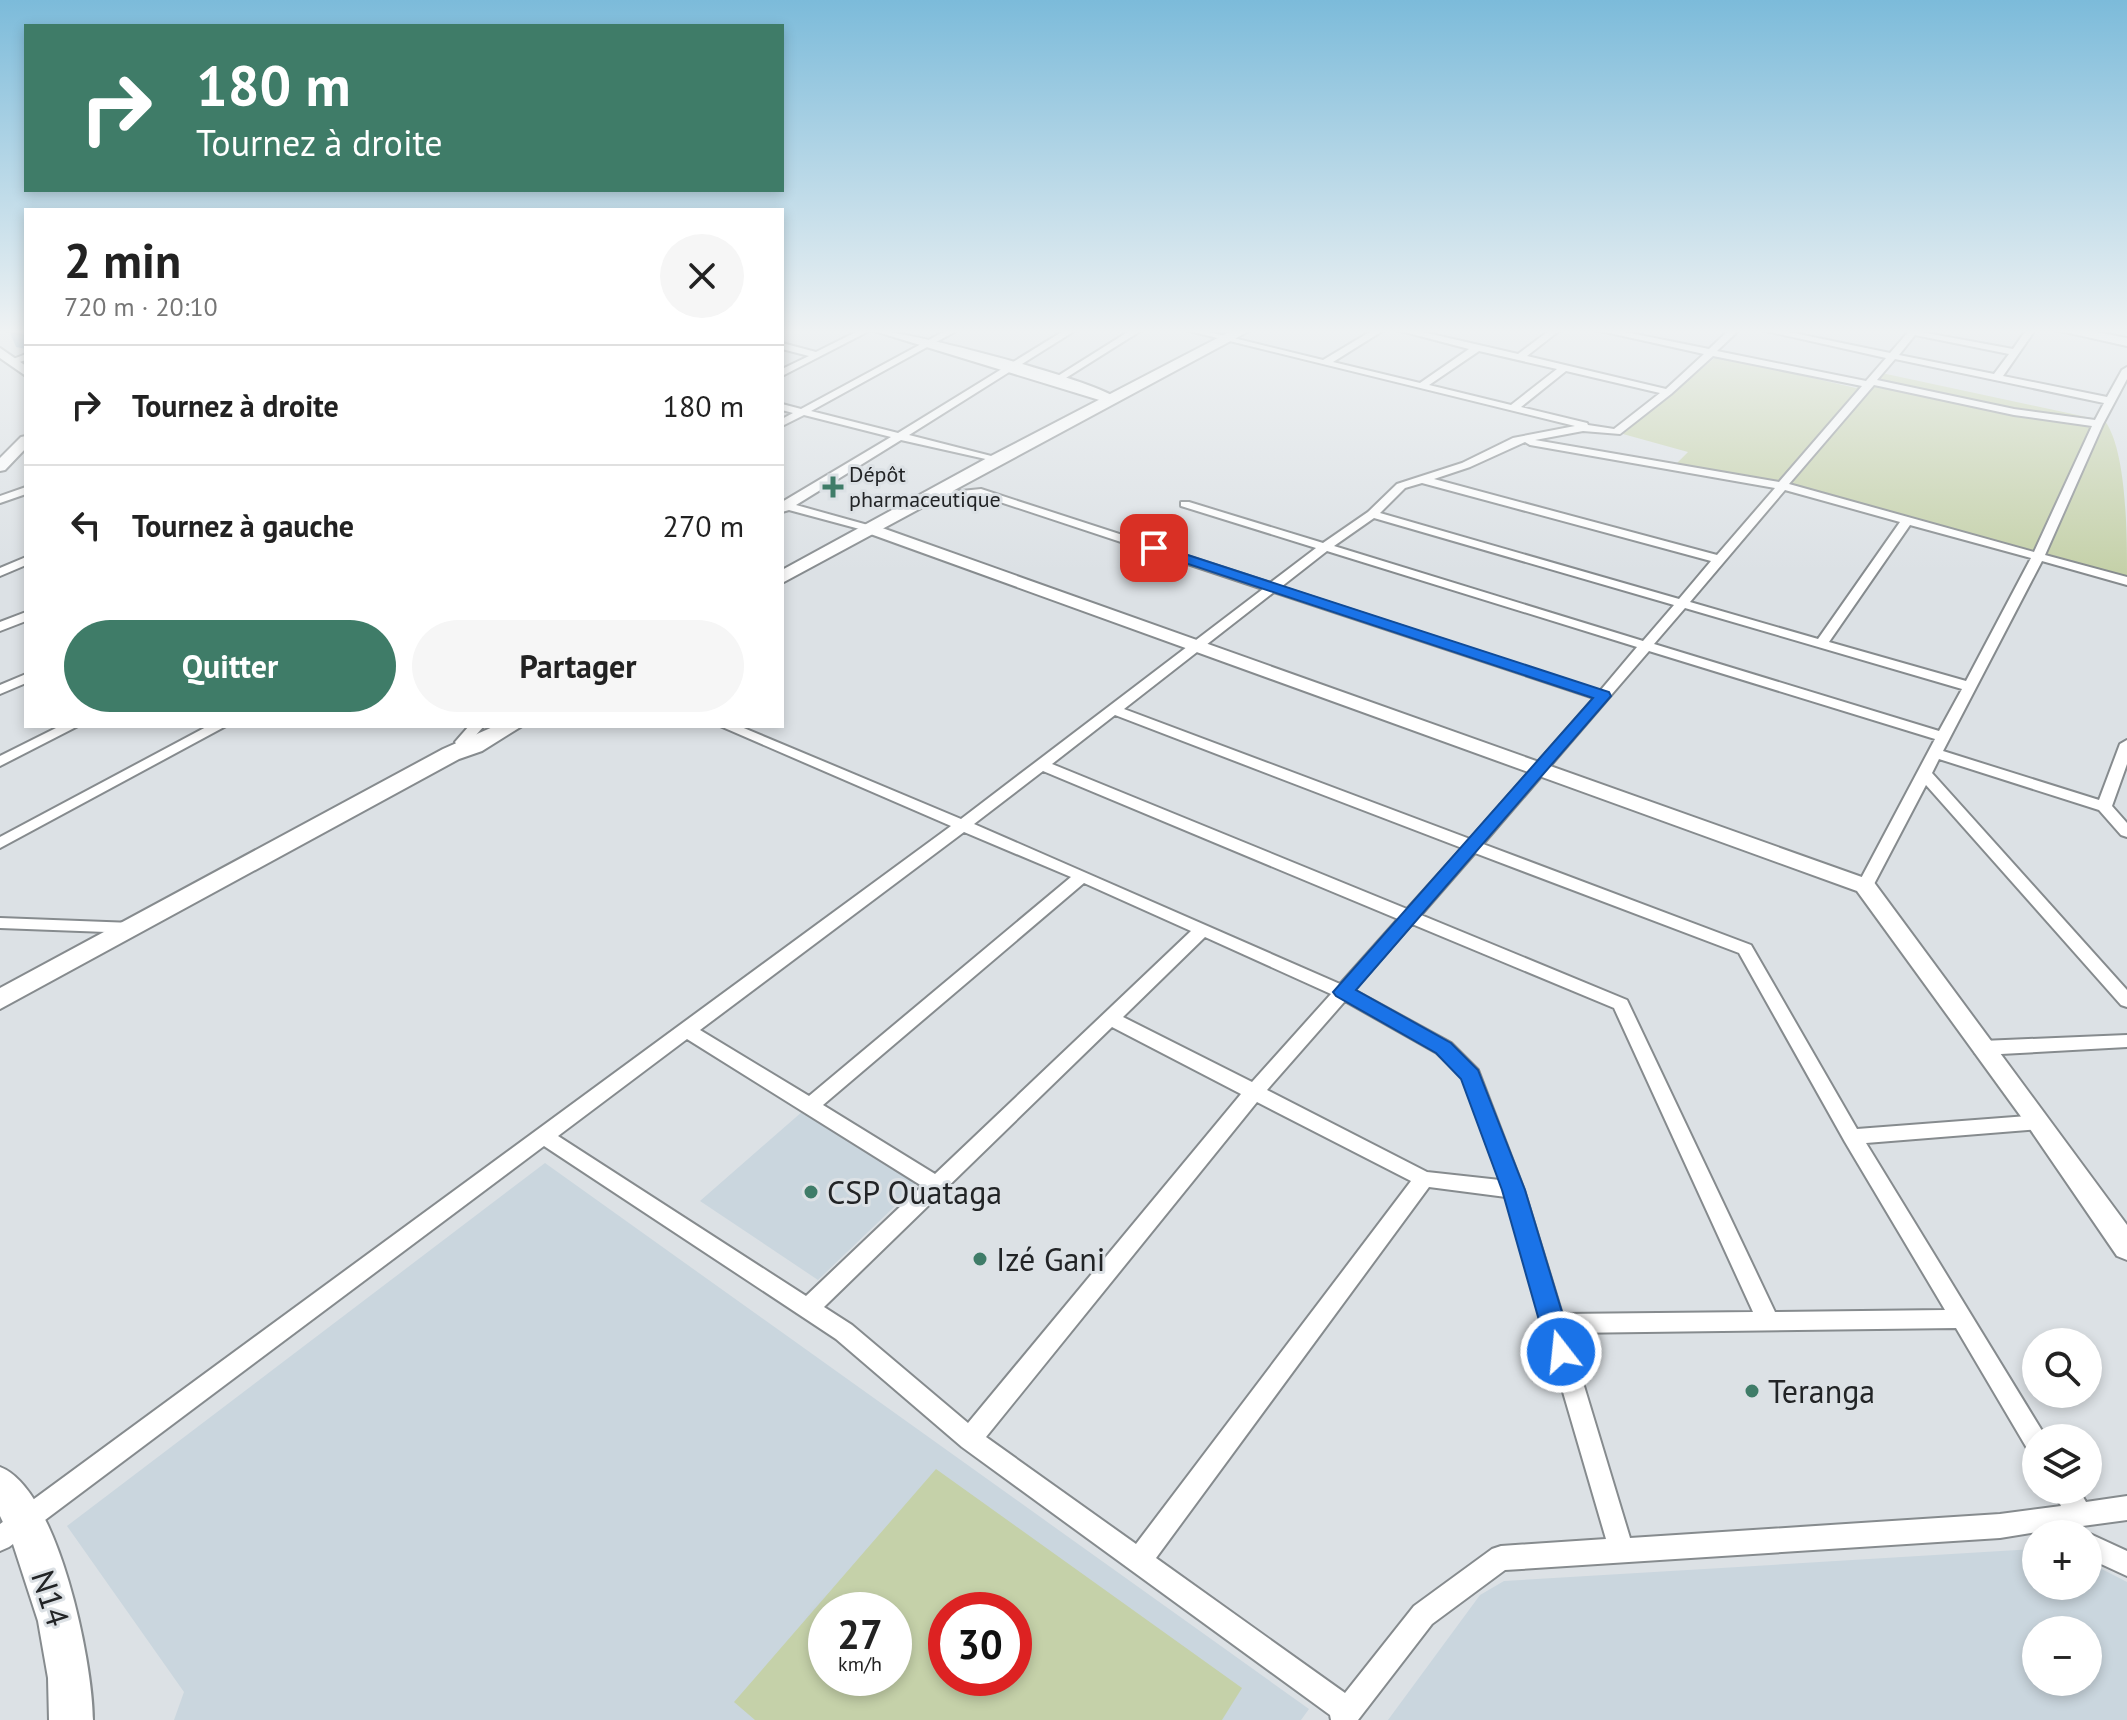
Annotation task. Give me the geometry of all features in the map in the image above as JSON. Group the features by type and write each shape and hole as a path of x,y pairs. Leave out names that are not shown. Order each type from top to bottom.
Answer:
{"main road":[{"path":"784,576 1090,410"},
{"path":"0,1000 463,741 474,746 501,728"},
{"name":"N14","path":"0,1485 7,1532 63,1628 72,1684 71,1720"}],"street":[{"path":"792,410 995,460"},
{"path":"784,422 806,410"},
{"path":"784,506 942,410"},
{"path":"1523,410 1616,432"},
{"path":"7,1532 963,825 1194,645 1372,514 1401,486 1466,465 1517,440 1583,428 1616,432 1644,410"},
{"path":"970,1439 1254,1091 1540,770 1848,410"},
{"path":"2005,410 2098,424"},
{"path":"1865,886 2038,557 2106,410"},
{"path":"1517,440 1783,486 2127,581"},
{"path":"0,467 24,442"},
{"path":"1421,479 1720,560"},
{"path":"0,500 24,491"},
{"path":"937,491 961,494 977,491 1603,696"},
{"path":"1185,504 1943,737"},
{"path":"784,506 871,529 1865,886 2039,1122 2127,1248"},
{"path":"1372,514 1970,687"},
{"path":"1820,645 1907,521"},
{"path":"0,572 24,562"},
{"path":"0,627 24,617"},
{"path":"0,690 24,679"},
{"path":"1112,709 1745,949 1852,1137 2025,1424"},
{"path":"0,762 67,728"},
{"path":"0,843 215,728"},
{"path":"732,728 1203,929 1343,992 1444,1048 1471,1075 1514,1190 1621,1549"},
{"path":"2104,807 2127,744"},
{"path":"1935,753 2104,807 2127,832"},
{"path":"1041,765 1621,1004 1769,1323"},
{"path":"1924,774 2127,1001"},
{"path":"810,1106 1082,876"},
{"path":"0,923 133,928"},
{"path":"808,1308 1203,929"},
{"path":"1110,1018 1424,1179 1514,1190"},
{"path":"686,1030 937,1185"},
{"path":"1982,1048 2127,1041"},
{"path":"1852,1137 2039,1122"},
{"path":"544,1136 844,1332 970,1439 1344,1715 1423,1615 1501,1558 2022,1522"},
{"path":"1139,1561 1424,1179"},
{"path":"1552,1324 1960,1319"},
{"path":"2086,1520 2127,1508"},
{"path":"2102,1552 2127,1564"}],"shaded area":[{"name":"CSP Ouataga","path":"803,1111 920,1182 818,1280 700,1201"},
{"path":"545,1163 1309,1709 1301,1720 174,1720 184,1692 67,1526"},
{"path":"2022,1550 2022,1600 2102,1600 2102,1569 2127,1582 2127,1720 1388,1720 1480,1595 1504,1581"}],"green space":[{"path":"1652,410 2055,410 2105,421 2118,453 2122,473 2127,577 1675,465 1688,452 1623,434"},
{"path":"936,1469 1242,1688 1222,1720 755,1720 734,1702 808,1617 808,1696 912,1696 912,1592 829,1592"}],"place":[{"name":"Dépôt pharmaceutique","path":"833,487"},
{"name":"CSP Ouataga","path":"811,1192"},
{"name":"Izé Gani","path":"980,1259"},
{"name":"Teranga","path":"1752,1391"}],"route":[{"path":"1154,548 1603,696 1343,992 1444,1048 1471,1075 1514,1190 1561,1352"}]}
